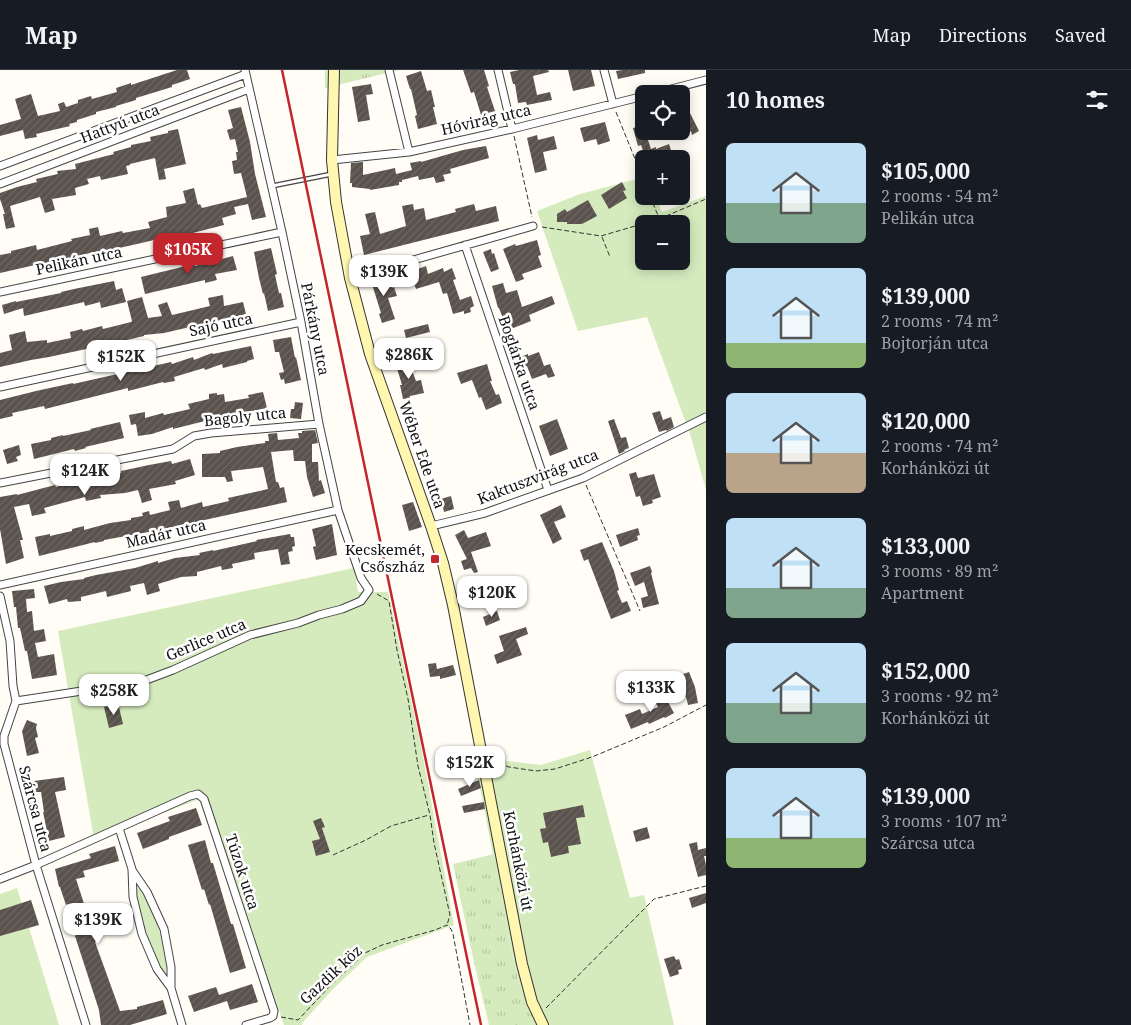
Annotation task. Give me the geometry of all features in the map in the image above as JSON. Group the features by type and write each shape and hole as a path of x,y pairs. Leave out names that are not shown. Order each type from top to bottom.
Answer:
{"street":[{"name":"Wéber Ede utca","path":"334,70 333,174 336,202 350,278 370,354 431,526"},
{"path":"389,70 409,152"},
{"path":"498,70 512,129"},
{"path":"604,70 613,104"},
{"name":"Párkány utca","path":"245,72 282,232 301,322 319,424 338,510 361,578 369,590"},
{"name":"Hattyú utca","path":"0,166 245,72"},
{"path":"687,85 706,80"},
{"name":"Hattyú utca","path":"0,184 249,89"},
{"name":"Hóvirág utca","path":"332,160 409,152 635,98"},
{"path":"350,278 534,226"},
{"name":"Pelikán utca","path":"0,292 282,232"},
{"name":"Boglárka utca","path":"465,245 548,490"},
{"name":"Sajó utca","path":"0,387 301,322"},
{"name":"Kaktuszvirág utca","path":"431,526 485,513 583,478 706,417"},
{"name":"Bagoly utca","path":"0,483 173,449 194,436 319,424"},
{"name":"Madár utca","path":"0,585 338,510"},
{"name":"Korhánközi út","path":"431,526 443,563 453,605 522,964 528,991 540,1020"},
{"name":"Gerlice utca","path":"16,701 141,682 173,670 250,635 298,623 342,609 361,601 369,590"},
{"name":"Szárcsa utca","path":"0,596 10,641 16,701 2,745 36,865 86,1025"},
{"name":"Túzok utca","path":"0,879 198,794 204,799 274,1011 273,1016"},
{"path":"119,828 132,869 147,892 164,929 171,967 171,988 182,1025"},
{"path":"132,869 133,897 142,934 157,969 171,988"},
{"path":"246,1025 273,1016"}],"lane":[{"path":"271,186 333,174"}],"path":[{"path":"613,104 635,159"},
{"path":"512,129 534,226 601,236 635,226"},
{"path":"668,215 706,199"},
{"path":"601,236 610,258"},
{"path":"583,478 640,611"},
{"path":"369,590 389,601 408,699 418,766 450,915 447,925 453,934 470,1025"},
{"path":"482,757 509,767 536,771 555,769 592,757 664,727 706,705"},
{"path":"333,855 391,826 430,815"},
{"path":"540,1020 654,899 706,886"},
{"name":"Gazdik köz","path":"273,1016 298,1020 366,954 382,945 447,925"}],"green space":[{"path":"325,70 399,70 325,88"},
{"path":"635,179 635,205 659,205 662,212 681,205 690,205 690,202 706,196 706,490 691,437 647,317 578,331 537,211 580,194"},
{"path":"354,568 358,592 388,592 420,741 454,925 367,957 333,989 302,1025 284,1025 205,797 94,839 58,631"},
{"path":"590,750 630,898 644,895 674,1025 537,1025 519,982 473,751 500,760 541,765"},
{"path":"494,854 511,949 519,982 537,1025 489,1025 453,864"},
{"path":"17,888 59,1025 0,1025 0,894"},
{"path":"137,888 141,889 156,920 161,936 167,968 166,972 160,967 150,948 140,911 136,892"}],"building":[{"path":"177,70 187,70 190,79 172,85 172,87 136,98 136,100 96,112 96,114 69,124 70,126 36,134 37,137 25,139 23,130 0,136 0,125 21,119 15,99 31,94 38,116 60,111 58,104 64,102 66,107 78,103 78,100 91,96 92,99 117,92 116,88"},
{"path":"463,70 484,70 489,86 487,87 495,111 481,115 474,92 471,93"},
{"path":"519,70 548,70 549,72 533,76 537,95 550,92 552,100 527,105 526,102 518,103 515,84 513,84 510,72"},
{"path":"568,70 591,70 595,86 573,91"},
{"path":"645,70 645,73 618,79 616,71"},
{"path":"421,71 427,91 431,90 437,124 418,129 415,116 417,115 406,76"},
{"path":"371,84 373,94 366,95 370,120 358,122 352,87"},
{"path":"241,107 266,217 252,220 248,204 234,207 236,214 222,218 224,225 176,237 176,235 94,252 35,267 35,265 0,273 0,255 11,253 11,251 36,245 37,250 72,241 71,239 90,235 89,229 98,227 100,236 150,228 148,222 167,217 166,207 186,203 183,191 194,188 198,205 200,204 202,208 247,197 241,173 234,174 232,161 237,160 236,152 238,152 235,139 230,140 227,130 233,128 228,110"},
{"path":"690,113 699,131 692,135"},
{"path":"605,122 610,141 598,145 596,139 584,142 580,128"},
{"path":"178,129 186,164 164,169 166,179 159,180 155,158 130,164 126,166 128,174 101,180 100,176 87,179 89,184 75,188 76,195 52,199 55,210 45,213 40,197 10,206 15,227 6,229 0,193 37,182 36,179 58,174 57,171 76,169 75,164 114,154 113,152 131,147 131,145 151,141 150,137"},
{"path":"537,135 538,140 554,136 557,149 543,152 547,170 535,173 527,138"},
{"path":"636,140 648,140 651,149 669,144 671,150 643,150 641,145 638,146"},
{"path":"486,146 489,158 450,169 451,173 443,175 445,181 436,183 434,177 419,180 418,176 402,180 402,182 399,182 399,185 370,190 352,187 352,183 350,183 351,163 363,162 363,175 395,168 396,174 412,170 410,163"},
{"path":"622,182 626,190 623,191 627,198 609,209 601,195"},
{"path":"588,200 597,216 582,224 557,222 557,214 565,209 567,212"},
{"path":"413,204 414,210 424,208 426,220 456,212 455,209 474,204 476,211 496,206 499,221 364,255 360,236 370,234 365,214 375,212 380,234 406,226 402,206"},
{"path":"537,240 541,255 538,256 542,267 522,274 524,279 516,282 503,249 515,244 516,246"},
{"path":"271,248 277,274 275,275 284,307 268,311 254,252"},
{"path":"491,249 499,269 491,272 483,252"},
{"path":"233,256 237,270 215,274 217,280 205,283 205,280 145,294 141,277 194,264 195,266 212,262 212,259 218,258 218,260"},
{"path":"426,266 428,274 443,268 444,272 452,268 456,279 453,280 460,300 471,296 474,306 470,308 471,312 464,314 464,311 453,314 447,293 443,294 439,282 416,289 410,272"},
{"path":"389,275 392,288 394,287 397,296 388,298 395,319 382,323 379,314 381,313 371,281"},
{"path":"114,281 116,290 122,288 126,302 101,308 100,302 85,306 84,302 24,316 23,308 4,314 2,305"},
{"path":"503,283 506,293 517,290 522,307 552,296 555,304 529,315 531,321 511,329 507,320 504,321 498,308 492,286"},
{"path":"223,295 224,306 243,302 246,314 0,367 0,353 12,350 9,335 25,331 27,342 47,340 47,343 71,338 70,332 82,329 83,331 102,326 103,329 131,322 127,301 142,297 148,318 162,316 158,305 167,302 172,315 210,306 208,298"},
{"path":"428,324 430,332 406,338 404,330"},
{"path":"291,337 301,380 285,384 284,379 281,380 279,373 284,372 279,352 275,352 273,340"},
{"path":"251,346 254,359 247,362 223,368 222,364 205,370 204,368 174,377 175,381 163,382 128,391 128,388 45,409 44,406 12,413 13,416 0,419 0,400 171,362 172,364 193,357 194,360 212,353"},
{"path":"539,352 544,366 550,364 555,376 548,378 546,374 532,379 527,366 519,369 515,359"},
{"path":"417,359 419,365 411,368 416,381 421,380 424,393 403,399 400,385 402,385 396,365"},
{"path":"487,364 492,381 490,381 496,395 499,394 502,403 486,410 472,380 461,384 457,373"},
{"path":"263,392 267,408 204,420 138,436 136,424 131,425 129,415 145,412 145,418 190,409 188,404 209,399 209,394 224,394 225,402 249,398 248,395"},
{"path":"295,402 303,403 301,419 290,418 291,409 294,409"},
{"path":"660,411 663,420 671,417 674,427 667,431 659,432 652,413"},
{"path":"557,419 568,449 550,456 539,426"},
{"path":"614,419 621,438 626,437 629,448 619,454 608,421"},
{"path":"120,422 124,438 75,451 74,449 34,459 31,444"},
{"path":"315,430 318,443 312,444 312,462 318,462 319,481 321,480 325,493 313,497 307,477 305,461 294,461 293,450 271,452 276,482 278,482 280,488 284,487 287,502 104,540 39,556 35,537 50,534 50,536 84,526 84,530 131,520 131,518 143,516 142,513 149,511 150,515 170,510 168,502 179,500 181,508 202,502 203,507 229,501 228,498 268,489 263,467 231,471 233,481 227,482 225,477 202,477 202,454 220,453 220,451 237,447 265,443 265,441 269,441 268,434 277,433 278,440 299,438 298,433 302,433 302,431"},
{"path":"19,445 21,455 16,457 18,461 7,464 3,450"},
{"path":"190,459 195,475 175,481 176,484 149,489 152,500 142,503 138,490 100,495 101,498 86,501 85,497 44,508 46,513 32,516 29,504 14,507 23,540 20,540 24,558 6,564 0,529 0,497 17,495 55,485 56,487 149,465 171,461 172,464"},
{"path":"636,472 638,478 654,474 661,497 652,500 653,503 643,506 640,496 636,497 629,474"},
{"path":"451,496 454,509 444,512 441,499"},
{"path":"413,502 422,527 409,531 402,505"},
{"path":"561,505 566,517 554,522 562,539 553,544 540,515"},
{"path":"332,524 337,555 316,560 313,547 316,546 312,529"},
{"path":"638,528 640,535 637,536 638,540 620,547 616,535"},
{"path":"464,530 468,538 486,532 491,546 471,552 478,572 474,573 471,568 464,570 461,561 467,559 455,535"},
{"path":"290,534 291,537 294,537 295,546 292,547 293,551 288,552 290,564 281,565 278,549 254,553 255,559 232,564 233,568 222,570 221,566 197,572 197,576 181,577 158,584 160,591 147,595 144,583 130,586 131,591 107,597 106,591 81,597 81,601 68,602 67,599 49,604 44,586 135,568 158,561 158,563 175,558 200,555 199,553"},
{"path":"602,542 614,571 619,590 617,591 622,603 627,601 631,611 611,619 588,559 584,561 580,550"},
{"path":"650,566 659,604 643,608 641,598 648,596 644,582 635,586 630,573"},
{"path":"34,589 35,598 26,599 27,612 32,611 34,631 44,629 46,641 35,643 38,657 54,654 57,675 32,679 27,651 25,651 20,628 18,628 12,591"},
{"path":"497,611 500,620 486,626 483,617"},
{"path":"526,627 528,634 516,639 522,655 497,664 494,655 504,651 499,636"},
{"path":"436,663 437,669 453,665 456,675 440,679 440,676 430,677 428,664"},
{"path":"689,672 695,687 698,703 688,705 686,697 680,698 678,692 683,691 682,688 685,687 680,675"},
{"path":"662,691 674,713 649,724 648,722 631,729 625,715 640,709 642,714 658,707 652,696"},
{"path":"118,703 123,724 109,728 104,707"},
{"path":"27,720 37,724 38,737 35,738 39,753 27,756 22,731"},
{"path":"64,777 66,790 55,792 65,837 49,841 41,792 36,792 34,781"},
{"path":"479,780 481,788 461,796 458,789"},
{"path":"484,802 485,809 464,813 462,806"},
{"path":"583,805 585,817 576,818 581,844 568,846 569,853 551,857 548,842 543,843 540,829 546,828 543,813"},
{"path":"196,808 202,825 143,849 137,833 170,821 168,817"},
{"path":"321,818 325,827 322,828 330,852 316,856 312,841 320,839 313,821"},
{"path":"647,827 650,838 636,842 633,831"},
{"path":"205,840 246,968 230,973 210,904 204,889 202,890 188,845"},
{"path":"697,842 698,850 706,848 706,856 704,856 706,875 698,877 689,844"},
{"path":"115,846 119,861 83,871 85,877 76,879 95,942 120,1011 137,1009 137,1007 163,1000 167,1014 130,1025 101,1025 99,1010 75,936 72,917 59,887 55,869 91,858 89,854"},
{"path":"706,893 706,903 692,908 689,898"},
{"path":"31,900 39,925 0,936 0,910"},
{"path":"674,956 676,960 679,959 682,969 678,970 679,974 670,977 664,959"},
{"path":"252,984 258,1002 230,1010 227,1001 194,1012 188,996 216,987 219,995"}],"railway":[{"path":"282,70 481,1025"}],"place":[{"name":"Kecskemét, Csőszház","path":"435,559"}]}
